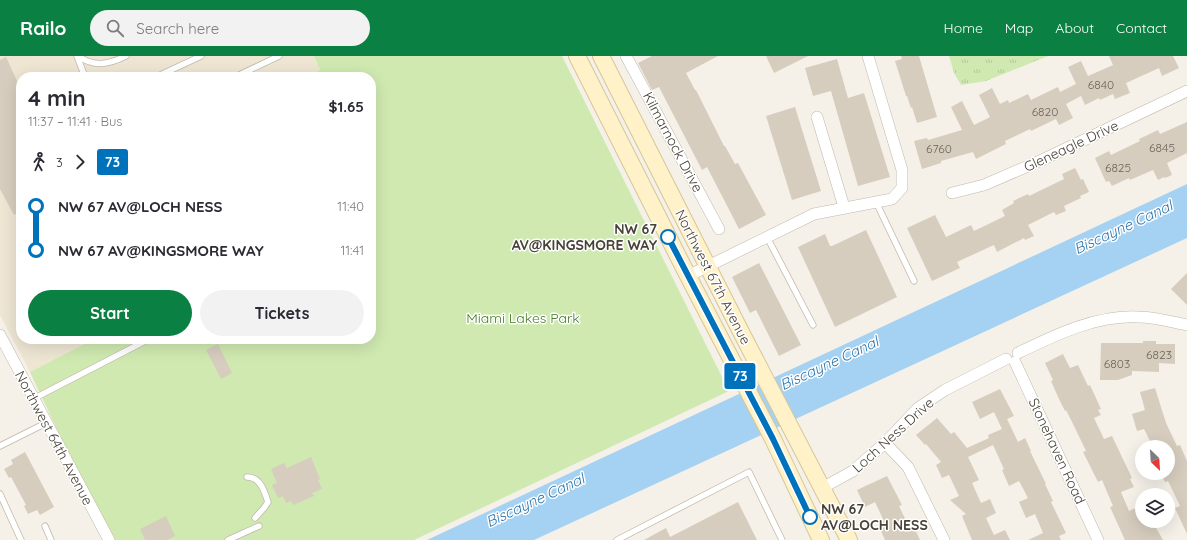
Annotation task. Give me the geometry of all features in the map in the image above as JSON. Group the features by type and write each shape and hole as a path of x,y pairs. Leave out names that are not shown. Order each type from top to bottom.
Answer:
{"main road":[{"path":"579,61 600,56"},
{"name":"Northwest 67th Avenue","path":"600,56 849,540"},
{"name":"Northwest 67th Avenue","path":"579,61 773,439 818,534"},
{"path":"786,468 797,478 812,487 822,488 817,496 814,515 818,534"}],"street":[{"name":"Kilmarnock Drive","path":"626,56 719,229"},
{"path":"688,276 814,214 892,198 902,188 902,170 868,56"},
{"name":"Gleneagle Drive","path":"952,194 984,185 1042,160 1187,91"},
{"path":"817,117 844,207"},
{"name":"Loch Ness Drive","path":"822,488 853,471 885,443 918,408 945,390 1013,358 1045,340 1076,328 1118,318 1138,316 1187,325"},
{"name":"Northwest 64th Avenue","path":"0,335 109,540"},
{"name":"Stonehaven Road","path":"1013,358 1098,540"},
{"path":"885,443 908,468 944,540"}],"lane":[{"path":"78,56 85,61 94,64 115,62 126,56"},
{"path":"78,56 83,72"},
{"path":"167,72 201,56"},
{"path":"245,72 279,56"},
{"path":"876,201 914,281"},
{"path":"767,236 813,325"},
{"path":"33,399 140,344"},
{"path":"0,446 46,423"},
{"path":"617,540 749,472 782,540"},
{"path":"247,477 253,477 258,480 268,502 255,518"},
{"path":"0,494 2,504 21,540"},
{"path":"45,526 51,540"},
{"path":"228,540 259,526"}],"shaded area":[{"path":"0,56 314,56 320,70 316,72 16,72 16,344 84,344 30,372 0,315"}],"green space":[{"name":"Miami Lakes Park","path":"314,56 562,56 729,391 414,540 109,540 30,372 84,344 376,344 376,72 316,72 320,70"},
{"path":"949,56 1048,56 986,81 961,85 954,73"}],"water":[{"name":"Biscayne Canal","path":"1187,184 1187,238 534,540 427,540"}],"building":[{"path":"652,56 718,56 686,73 724,146 735,164 738,163 766,215 739,229 707,167 702,170 659,87 652,90 638,63"},
{"path":"766,56 808,56 774,73"},
{"path":"901,56 919,56 937,117 917,123 912,107 911,108 906,96 895,61 902,59"},
{"path":"1109,56 1173,56 1179,68 1162,76 1159,68 1126,83 1130,93 1115,99 1113,94 1100,100 1099,98 1085,105 1081,96 1066,104 1073,118 1059,125 1056,119 1031,131 1030,129 1005,141 1006,144 976,159 973,152 941,161 941,163 922,169 914,141 927,138 928,140 962,130 951,107 962,101 974,125 990,117 979,95 992,88 1000,104 1008,100 1009,103 1028,94 1031,100 1058,87 1060,92 1076,84 1068,67 1081,61 1088,76 1113,65"},
{"path":"6,57 16,79 16,214 14,215 0,189 0,60"},
{"path":"837,59 848,98 864,93 890,177 858,186 831,91 813,96 805,68"},
{"path":"795,107 821,191 792,200 766,116"},
{"path":"1187,122 1187,153 1167,163 1172,175 1158,180 1153,170 1130,180 1129,178 1112,186 1109,181 1106,182 1095,158 1109,151 1111,155 1140,141 1139,139 1158,130 1160,134"},
{"path":"1075,168 1081,180 1083,179 1089,192 1080,196 1081,198 1064,206 1066,211 1056,215 1054,212 1028,225 1034,236 1025,240 1024,238 997,252 994,245 957,262 960,268 932,281 907,228 935,215 946,237 971,225 974,231 1005,216 1002,210 1014,203 1013,201 1028,194 1029,196 1064,179 1062,174"},
{"path":"866,230 897,297 835,327 798,247 825,234 830,246 832,246"},
{"path":"759,263 801,345 779,356 756,310 750,313 732,277"},
{"path":"1187,273 1187,305 1171,289"},
{"path":"1143,341 1156,341 1156,344 1175,344 1175,364 1159,363 1159,372 1132,371 1132,375 1118,380 1100,380 1101,343 1143,343"},
{"path":"218,344 232,373 221,379 206,350"},
{"path":"1063,354 1070,368 1078,365 1088,386 1090,385 1101,409 1098,410 1101,415 1094,418 1104,439 1112,436 1132,478 1130,479 1134,487 1121,492 1129,511 1135,508 1135,528 1156,528 1163,540 1125,540 1110,507 1113,506 1102,480 1098,482 1083,452 1086,451 1059,399 1051,381 1053,380 1045,363"},
{"path":"1155,388 1166,423 1174,440 1150,440 1144,429 1137,431 1132,414 1145,410 1140,392"},
{"path":"1000,389 1014,416 1007,419 1018,442 1025,438 1053,501 1051,502 1066,533 1059,536 1061,540 1028,540 1043,533 1035,514 1026,518 1019,502 1028,498 1019,481 1009,486 1002,470 1004,469 993,445 968,457 979,480 972,483 981,503 990,499 996,513 986,518 994,535 1005,530 1010,540 972,540 962,516 966,514 950,500 959,496 949,475 942,478 936,465 941,462 926,444 925,445 916,435 937,418 951,434 954,432 967,448 989,438 988,435 1002,429 994,412 980,419 972,402"},
{"path":"1175,442 1177,446 1180,445 1187,461 1187,534 1175,508 1180,506 1175,496 1175,488 1171,488 1168,481 1165,482 1164,480 1175,480"},
{"path":"25,452 54,507 40,515 37,510 28,514 24,506 26,505 11,477 9,478 4,469 13,464 11,460"},
{"path":"311,457 320,479 318,480 322,489 312,493 314,496 293,505 291,501 286,503 283,496 278,498 272,485 277,483 271,469 284,463 287,468"},
{"path":"887,476 902,505 899,506 910,529 914,527 920,540 885,540 878,524 884,521 875,502 865,507 857,490"},
{"path":"738,502 757,540 644,540 666,528 670,537"},
{"path":"166,516 175,536 167,540 145,540 140,529"}],"bus line":[{"name":"73","path":"668,237 773,439 810,517"}],"place":[{"name":"NW 67 AV@KINGSMORE WAY","path":"668,237"},
{"name":"NW 67 AV@LOCH NESS","path":"810,517"}]}
